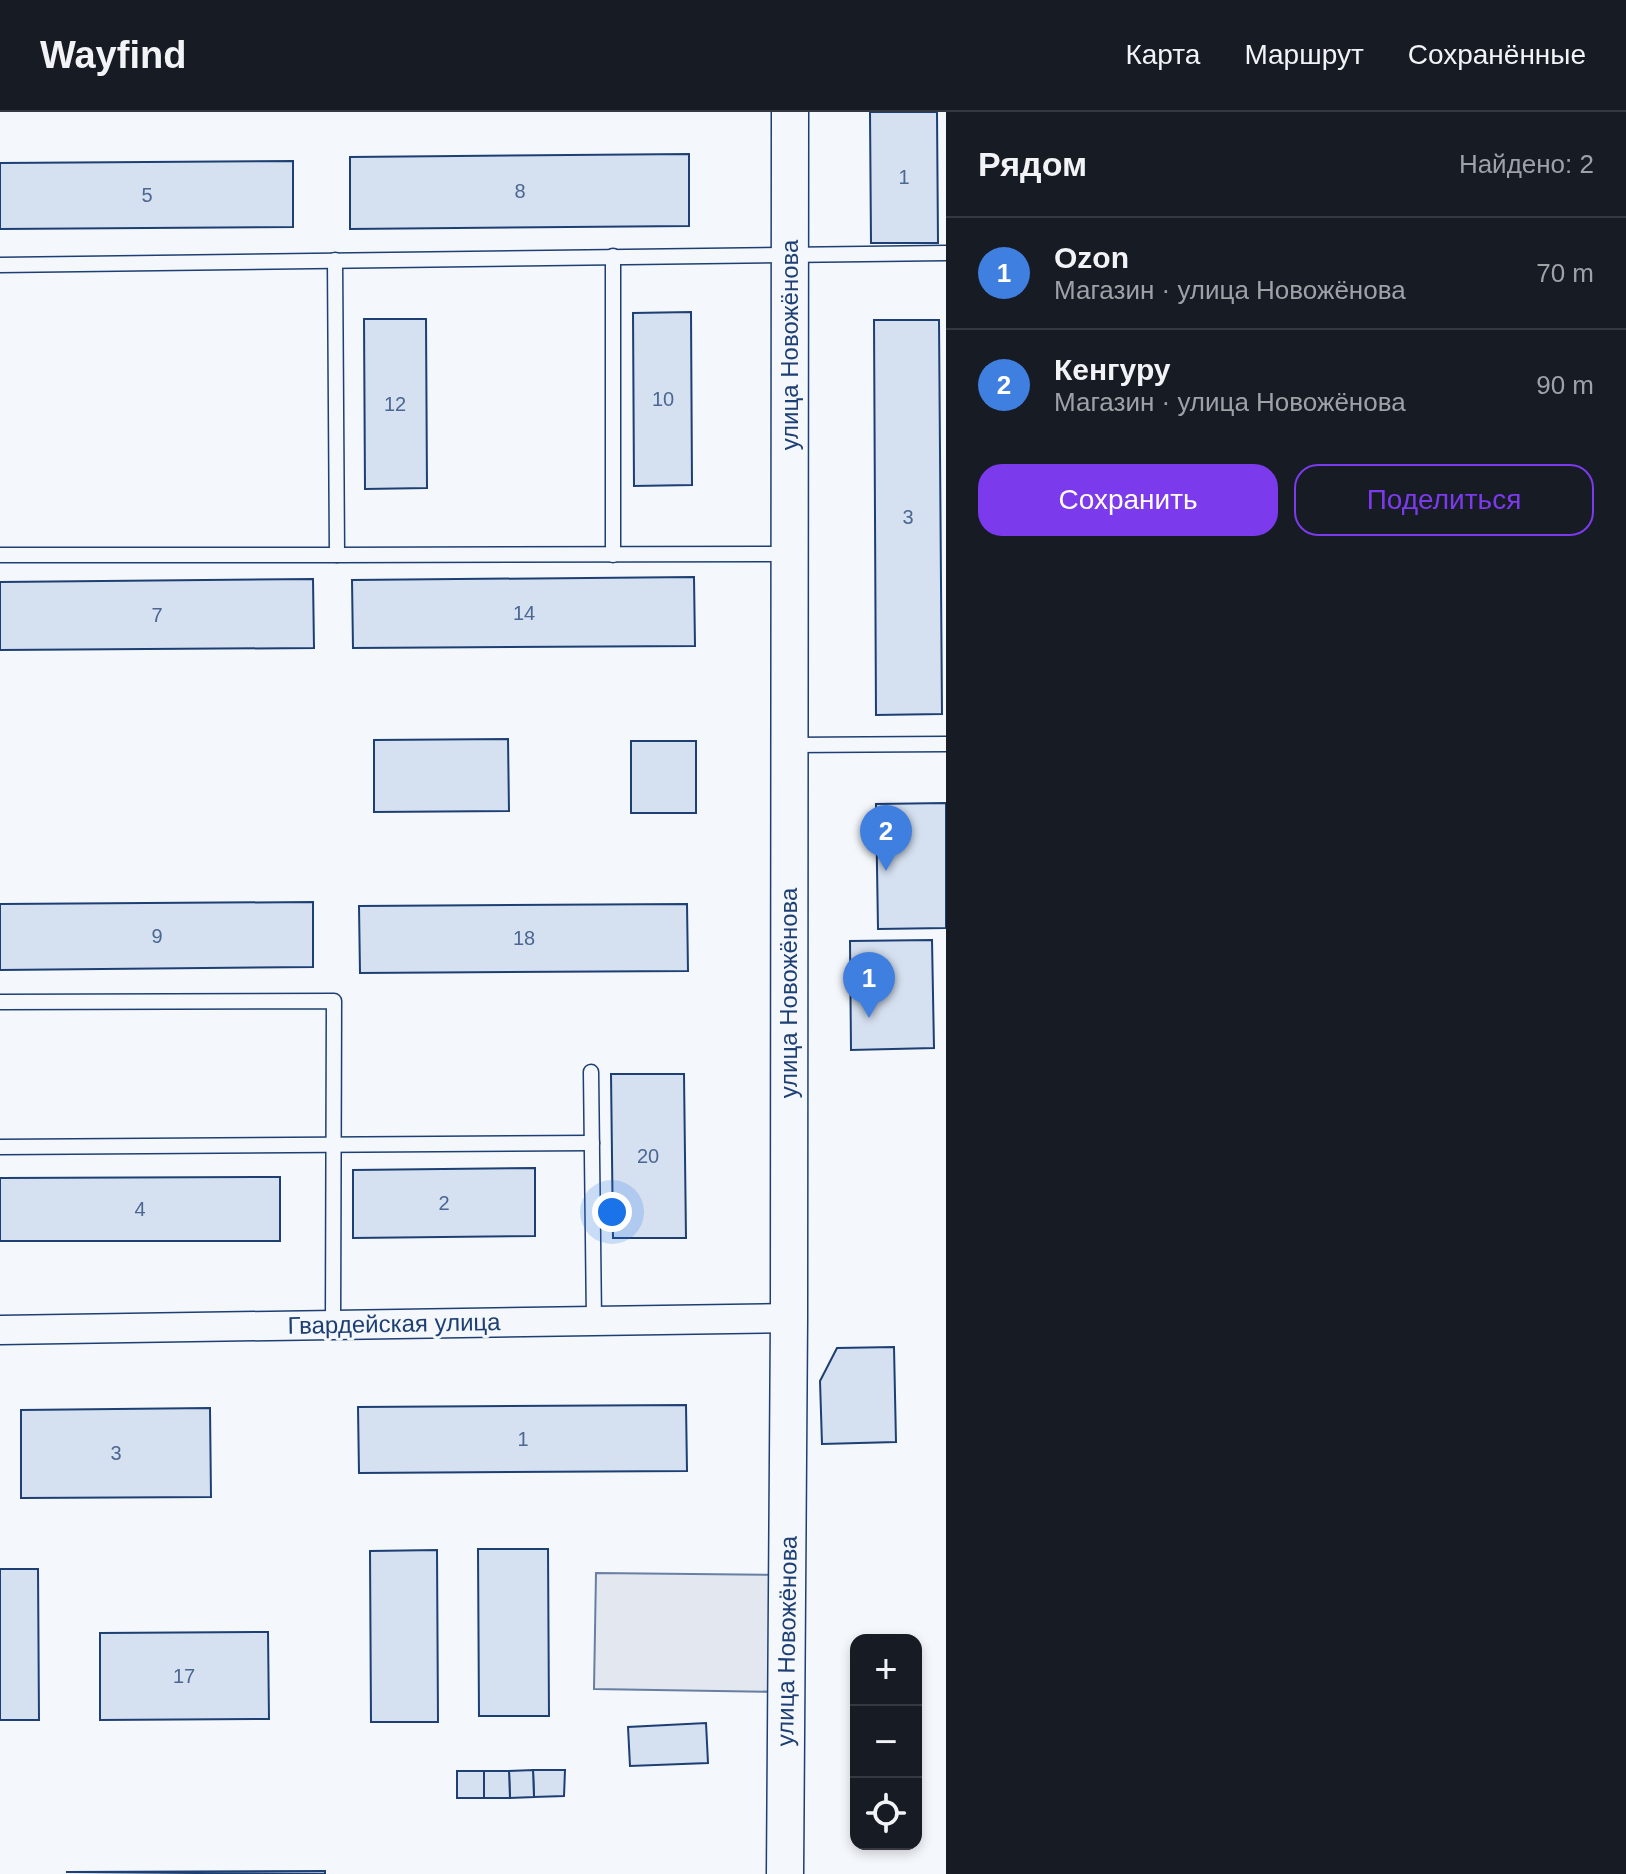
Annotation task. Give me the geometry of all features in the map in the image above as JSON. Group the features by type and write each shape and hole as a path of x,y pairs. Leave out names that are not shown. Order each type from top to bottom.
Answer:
{"street":[{"name":"улица Новожёнова","path":"785,1874 789,1318 790,112"},
{"name":"Гвардейская улица","path":"0,1330 789,1318"}],"lane":[{"path":"0,265 946,253"},
{"path":"613,256 613,555"},
{"path":"335,260 337,555"},
{"path":"0,555 790,554"},
{"path":"790,745 946,744"},
{"path":"0,1002 334,1001 333,1325"},
{"path":"591,1072 594,1321"},
{"path":"0,1147 592,1143"}],"shaded area":[{"path":"596,1573 788,1575 786,1692 594,1689"}],"building":[{"path":"870,112 937,112 938,243 871,243"},
{"path":"689,154 689,226 350,229 350,157"},
{"path":"293,161 293,227 0,229 0,163"},
{"path":"691,312 692,485 634,486 633,313"},
{"path":"364,319 426,319 427,488 365,489"},
{"path":"874,320 939,320 942,714 876,715"},
{"path":"694,577 695,646 353,648 352,580"},
{"path":"313,579 314,648 0,650 0,582"},
{"path":"508,739 509,811 374,812 374,740"},
{"path":"631,741 696,741 696,813 631,813"},
{"path":"946,803 946,928 878,929 876,804"},
{"path":"313,902 313,967 0,970 0,904"},
{"path":"687,904 688,971 360,973 359,906"},
{"path":"932,940 934,1048 851,1050 850,941"},
{"path":"611,1074 684,1074 686,1238 613,1238"},
{"path":"535,1168 535,1236 353,1238 353,1170"},
{"path":"280,1177 280,1241 0,1241 0,1178"},
{"path":"894,1347 896,1442 822,1444 820,1381 837,1348"},
{"path":"686,1405 687,1471 359,1473 358,1407"},
{"path":"210,1408 211,1497 21,1498 21,1410"},
{"path":"478,1549 548,1549 549,1716 479,1716"},
{"path":"437,1550 438,1722 371,1722 370,1551"},
{"path":"0,1569 38,1569 39,1720 0,1720"},
{"path":"268,1632 269,1719 100,1720 100,1633"},
{"path":"706,1723 708,1763 630,1766 628,1727"},
{"path":"533,1770 565,1770 564,1796 534,1797"},
{"path":"533,1770 534,1797 510,1798 509,1771"},
{"path":"457,1771 484,1771 484,1798 457,1798"},
{"path":"484,1771 509,1771 510,1798 484,1798"},
{"path":"325,1871 325,1874 66,1872"}],"place":[{"name":"Кенгуру","path":"886,871"},
{"name":"Ozon","path":"869,1018"}]}
